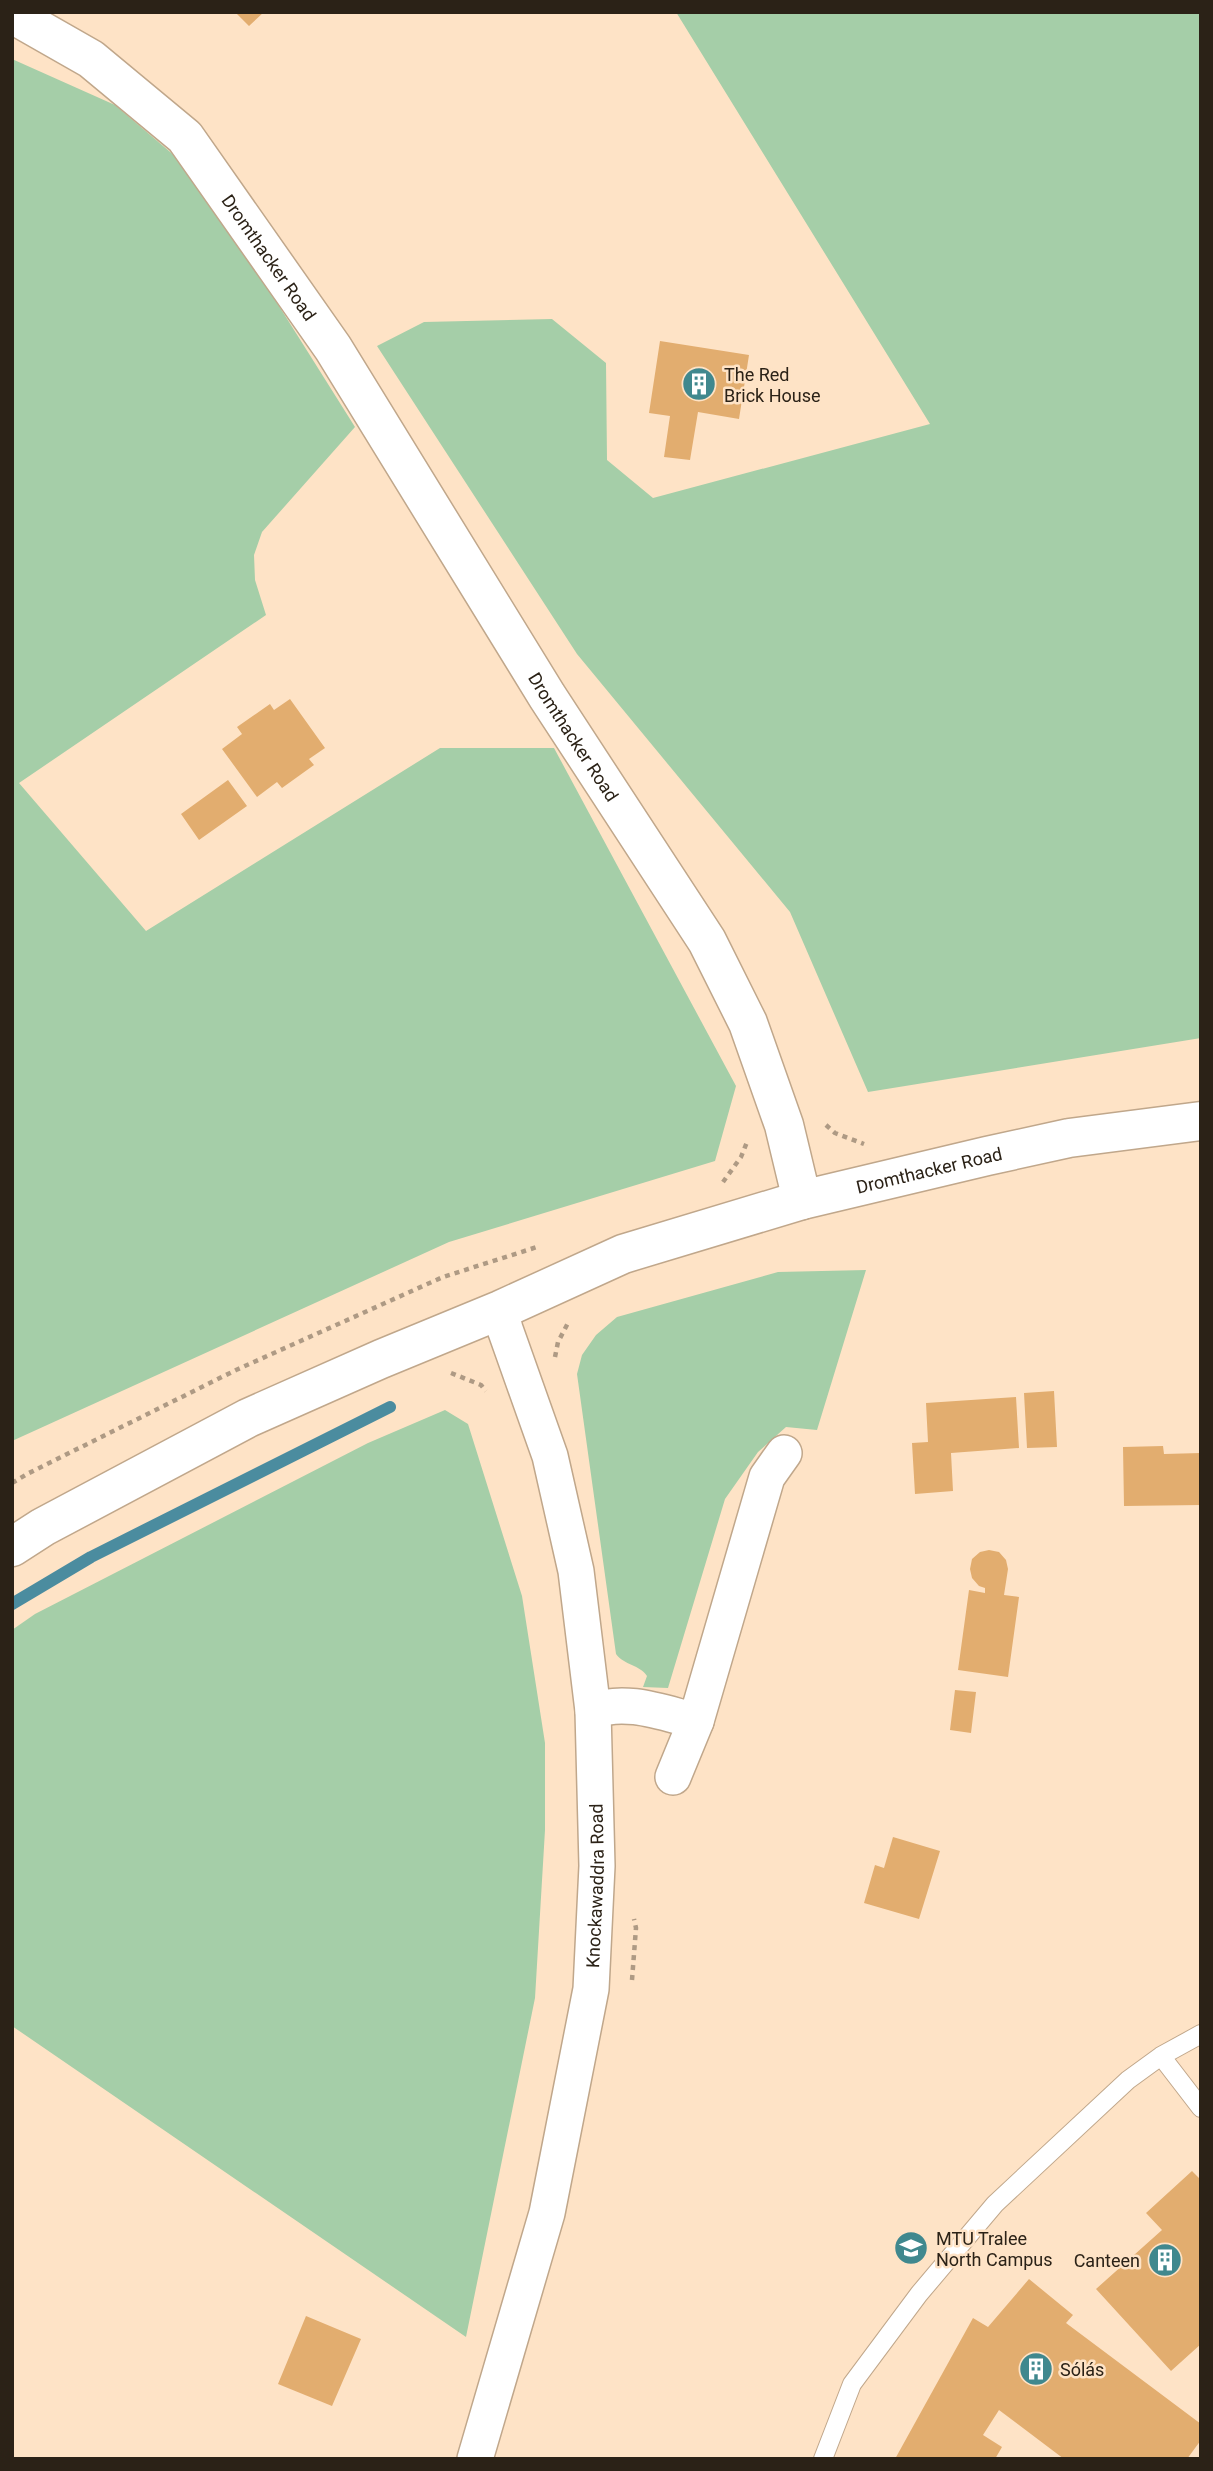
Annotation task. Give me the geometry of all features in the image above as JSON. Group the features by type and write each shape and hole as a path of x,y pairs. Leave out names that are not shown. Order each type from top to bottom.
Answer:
{"street":[{"name":"Dromthacker Road","path":"12,14 91,59 185,137 333,348 547,696 707,941 748,1023 784,1125 802,1199 1069,1138 1201,1121"},
{"path":"12,1547 43,1527 248,1418 381,1359 500,1310 623,1254 802,1199"},
{"name":"Knockawaddra Road","path":"475,2459 547,2213 591,1989 597,1866 593,1711 576,1571 550,1456 500,1310"},
{"path":"673,1777 696,1721 767,1477 784,1453"},
{"path":"593,1711 606,1706 623,1706 696,1721"}],"lane":[{"path":"823,2459 852,2384 919,2294 995,2204 1128,2080 1161,2056 1201,2034"},
{"path":"1161,2056 1201,2108"}],"path":[{"path":"554,1362 558,1342 570,1319"},
{"path":"444,1372 457,1374 481,1385 488,1393"}],"green space":[{"path":"676,12 1201,12 1201,1038 868,1092 790,912 577,654 377,346 424,322 552,319 606,363 607,460 653,498 930,424"},
{"path":"12,59 115,105 196,174 355,427 262,532 254,555 255,580 266,615 19,783 146,931 440,748 554,748 736,1086 715,1161 449,1242 12,1441"},
{"path":"866,1270 817,1430 786,1427 758,1452 725,1499 668,1688 643,1687 647,1676 616,1654 577,1374 582,1355 596,1335 617,1317 778,1272"},
{"path":"445,1410 468,1424 522,1596 545,1743 545,1830 535,1998 466,2337 12,2026 12,1630 35,1614 368,1443"}],"building":[{"path":"235,12 264,12 249,26"},
{"name":"The Red Brick House","path":"660,341 749,355 739,419 698,412 690,460 664,457 670,416 649,413"},
{"path":"290,699 325,748 309,759 314,765 282,788 277,782 257,797 222,749 242,734 237,727 270,704 274,710"},
{"path":"228,780 247,806 199,840 181,814"},
{"path":"1054,1391 1057,1447 1027,1448 1024,1393"},
{"path":"1016,1397 1019,1448 951,1453 953,1491 915,1494 912,1443 928,1442 926,1403"},
{"path":"1163,1446 1164,1454 1201,1453 1201,1505 1124,1506 1123,1447"},
{"path":"980,1552 999,1552 1006,1560 1008,1569 1004,1595 1019,1597 1008,1677 958,1670 969,1590 985,1593 985,1588 972,1578 972,1559"},
{"path":"955,1690 976,1692 971,1733 950,1730"},
{"path":"893,1837 940,1851 919,1919 864,1903 875,1865 884,1868"},
{"name":"Canteen","path":"1192,2171 1201,2180 1201,2344 1171,2371 1096,2289 1162,2230 1146,2213"},
{"name":"Sólás","path":"1029,2279 1073,2315 1066,2323 1201,2424 1201,2440 1187,2459 1064,2459 999,2410 983,2435 1002,2447 995,2459 895,2459 973,2318 988,2327"},
{"path":"306,2316 361,2339 332,2406 278,2384"}],"waterway":[{"path":"12,1604 91,1557 390,1407"}],"place":[{"name":"The Red Brick House","path":"699,384"},
{"name":"MTU Tralee North Campus","path":"911,2248"},
{"name":"Canteen","path":"1165,2260"},
{"name":"Sólás","path":"1036,2369"}]}
